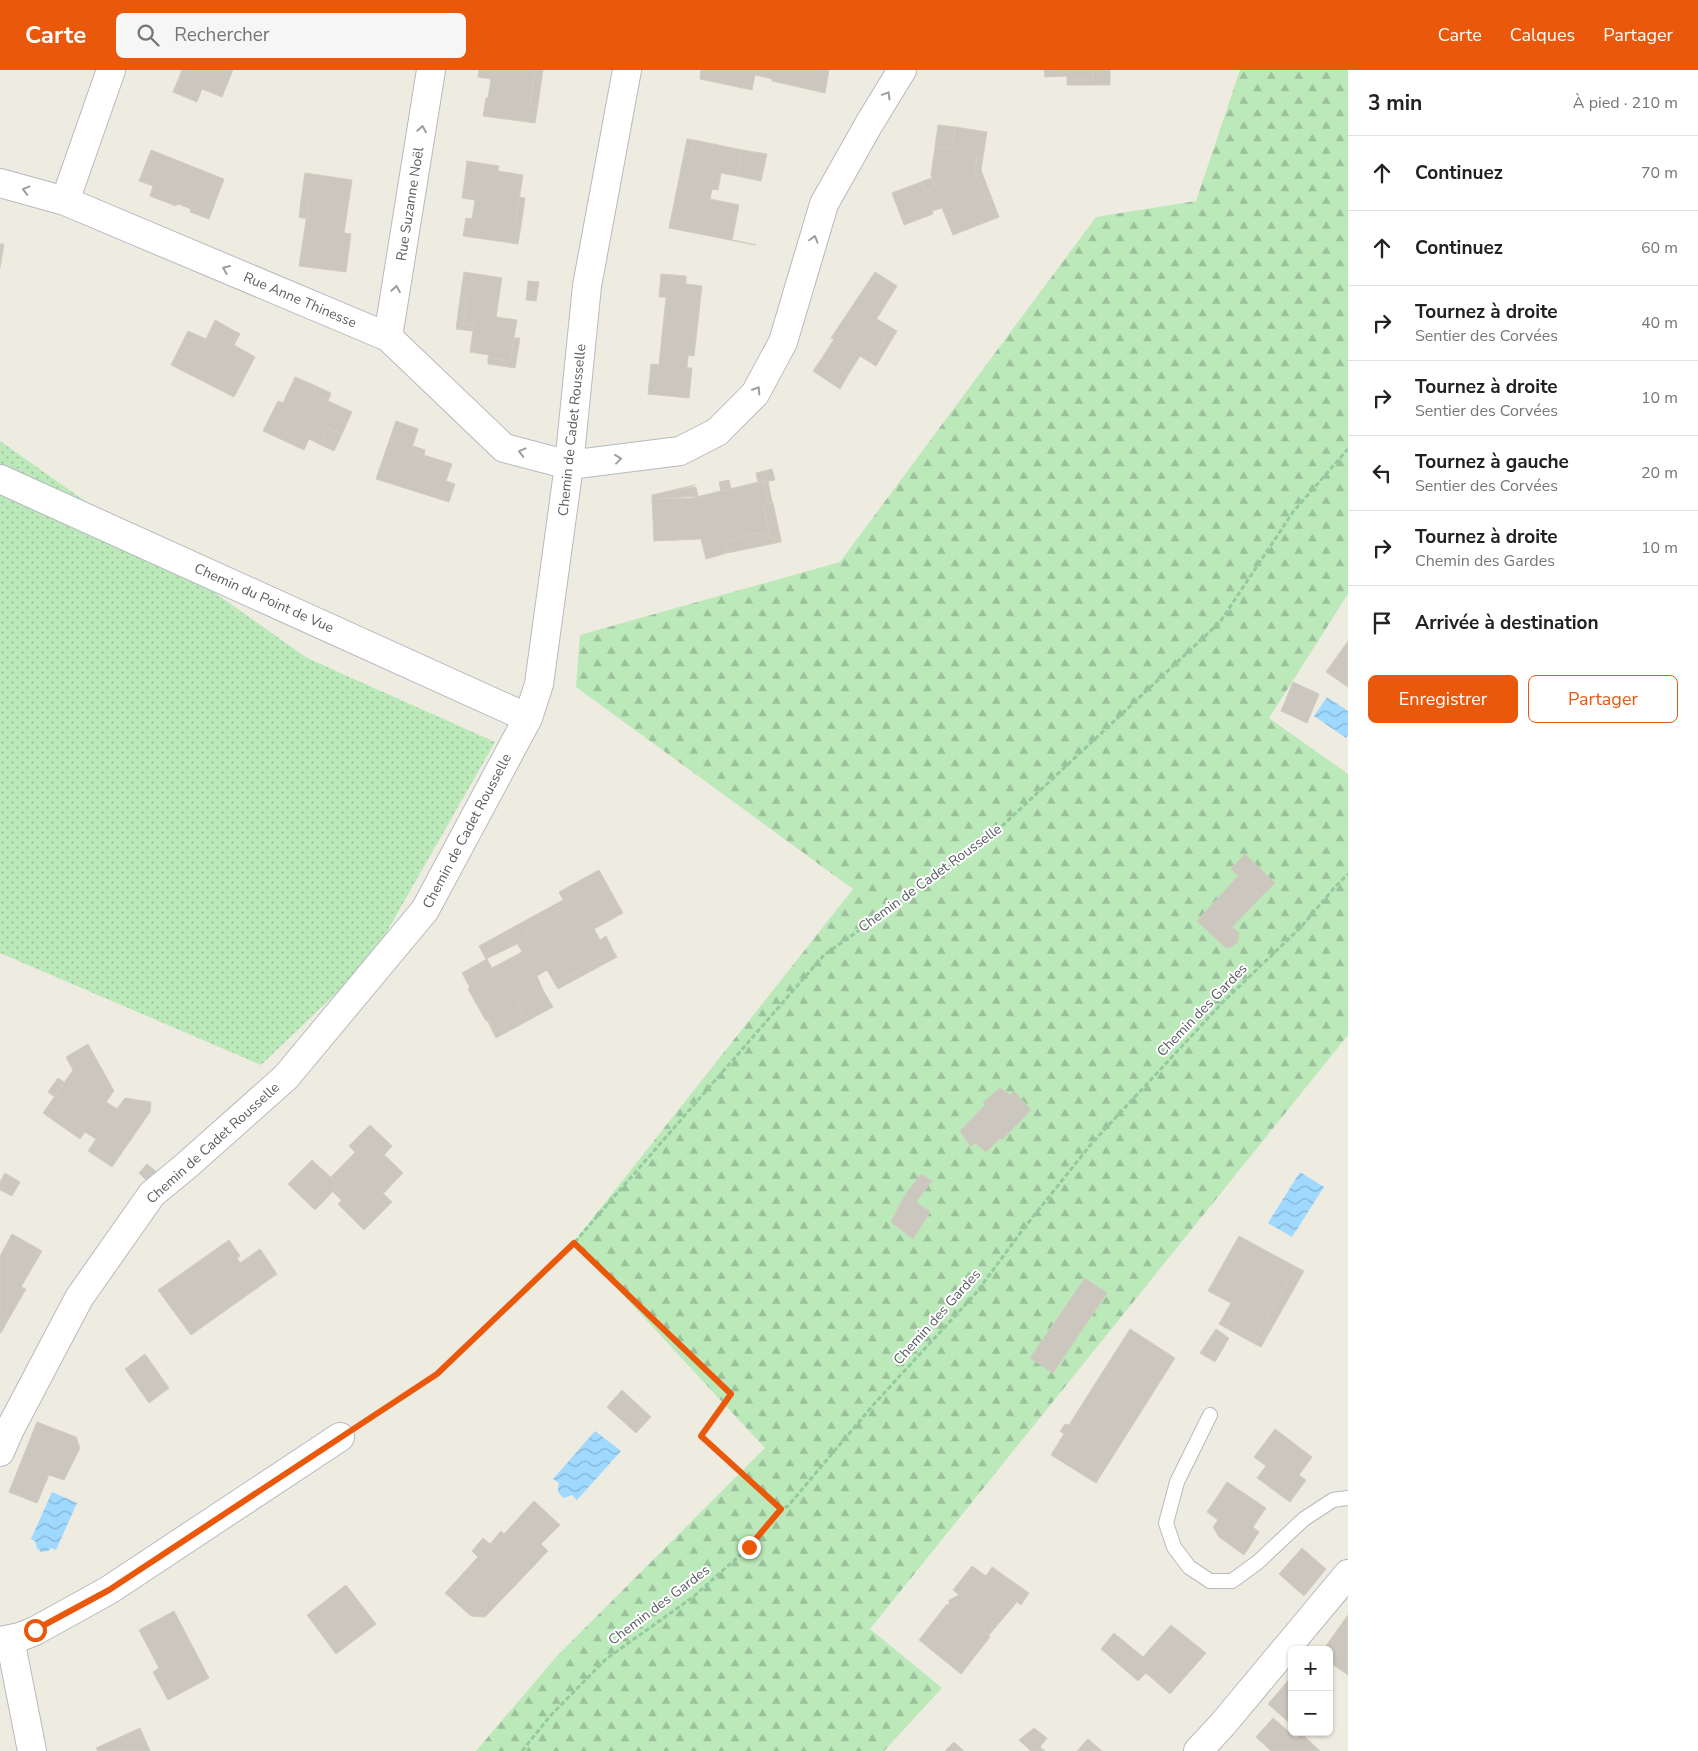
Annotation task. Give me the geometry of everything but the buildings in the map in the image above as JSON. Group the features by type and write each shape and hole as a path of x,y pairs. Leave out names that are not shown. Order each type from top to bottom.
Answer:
{"street":[{"path":"65,201 111,70"},
{"name":"Rue Suzanne Noël","path":"388,337 431,70"},
{"name":"Chemin de Cadet Rousselle","path":"0,1452 10,1429 79,1298 152,1194 286,1077 425,910 528,718 539,684 569,464 587,286 628,70"},
{"name":"Rue Anne Thinesse","path":"0,184 65,201 388,337 504,448 569,464 680,452 717,432 755,394 784,342 824,204 902,70"},
{"name":"Chemin du Point de Vue","path":"0,479 528,718"},
{"path":"32,1751 5,1640 20,1637 35,1630 109,1590 340,1437"},
{"path":"1198,1751 1223,1724 1348,1574"}],"lane":[{"path":"1210,1414 1177,1482 1166,1523 1174,1547 1189,1567 1210,1580 1232,1581 1258,1562 1304,1519 1333,1500 1348,1498"}],"path":[{"name":"Chemin de Cadet Rousselle","path":"340,1437 437,1374 574,1243 824,955 986,840 1220,622 1294,512 1348,449"},
{"name":"Chemin des Gardes","path":"522,1751 551,1715 606,1659 693,1597 749,1547 781,1509 788,1506 874,1404 976,1293 1024,1228 1092,1143 1223,1002 1302,926 1348,874"},
{"path":"574,1243 731,1394 701,1436 781,1509"}],"green space":[{"path":"1240,70 1348,70 1348,594 1269,718 1348,774 1348,1035 870,1629 942,1688 884,1751 476,1751 557,1656 765,1448 574,1242 853,889 576,687 580,635 840,562 1096,217 1196,201"},
{"path":"0,441 307,658 495,742 370,961 261,1065 0,953"}],"water":[{"path":"1327,697 1348,711 1348,735 1346,738 1314,716"},
{"path":"1300,1172 1324,1187 1292,1237 1268,1223"},
{"path":"595,1431 621,1451 577,1500 572,1495 564,1498 558,1492 559,1483 553,1479"},
{"path":"52,1492 77,1503 56,1550 51,1548 48,1551 41,1552 37,1548 35,1541 31,1539"}],"route":[{"path":"35,1630 109,1590 437,1374 574,1243 731,1394 701,1436 781,1509 749,1547"}]}
